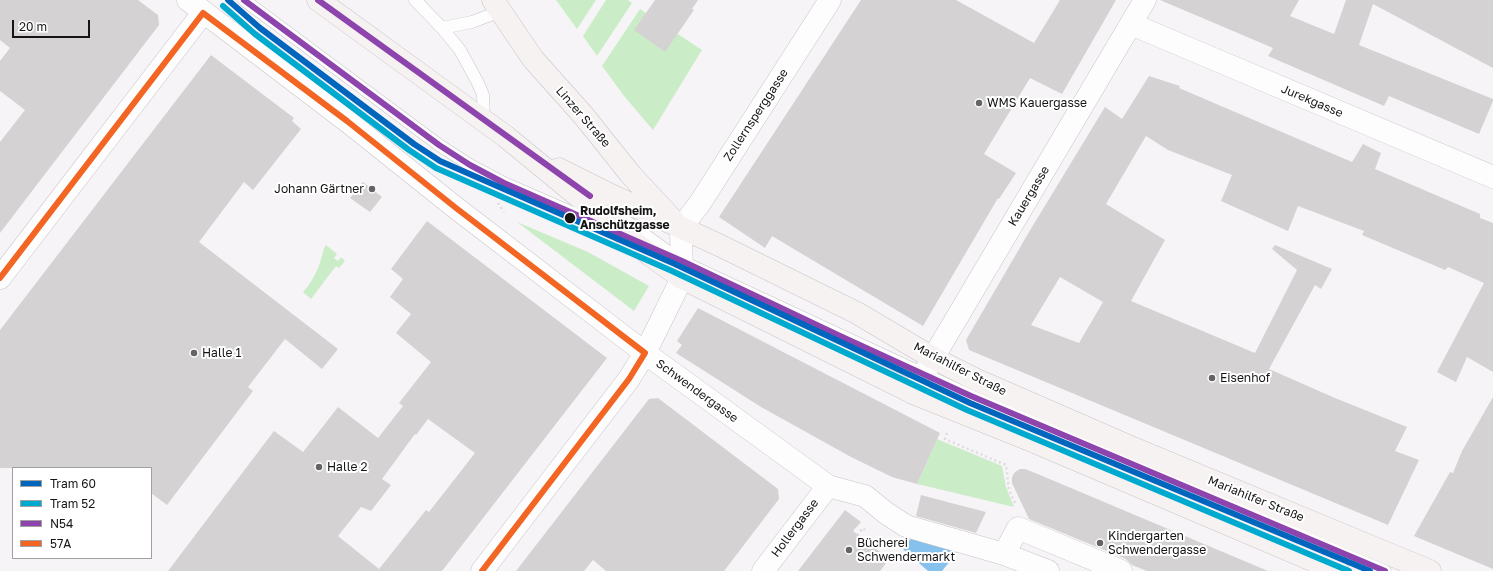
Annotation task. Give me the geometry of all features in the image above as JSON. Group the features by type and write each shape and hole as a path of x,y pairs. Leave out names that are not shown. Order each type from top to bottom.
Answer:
{"street":[{"name":"Mariahilfer Straße","path":"318,0 505,136 628,237 682,269 913,393 1030,440 1404,566 1430,571"},
{"name":"Zollernsperggasse","path":"681,228 700,203 830,0"},
{"name":"Kauergasse","path":"913,393 1146,0"},
{"path":"0,278 195,6"},
{"name":"Schwendergasse","path":"195,6 347,121 456,208 645,353 828,486 865,496 886,513 906,526 1004,554 1048,571"},
{"name":"Linzer Straße","path":"497,6 540,68 583,115 631,175 681,228"},
{"name":"Jurekgasse","path":"1131,24 1493,177"},
{"name":"Mariahilfer Straße","path":"505,136 557,168 613,196 721,246 850,310 928,366 977,380 1133,448 1338,571"},
{"path":"482,571 629,379 645,353 682,269 681,228"},
{"name":"Hollergasse","path":"763,571 828,486"},
{"path":"1004,554 1018,528 1121,571"}],"lane":[{"path":"244,0 439,145 470,165 504,183 628,237"},
{"path":"415,0 442,28 460,50 478,83 483,96 484,120"},
{"path":"442,28 472,22 497,6"},
{"path":"505,136 682,269 840,336 928,366"},
{"path":"1238,510 1385,571"}],"path":[{"path":"948,431 945,439 1006,465 1009,490 1023,518 1018,528"}],"green space":[{"path":"556,0 596,0 577,29"},
{"path":"606,0 628,0 632,3 597,56 583,36"},
{"path":"640,9 702,50 653,130 624,96 602,66"},
{"path":"517,222 588,252 649,286 634,311"},
{"path":"326,245 337,254 334,258 338,261 341,257 345,261 339,268 336,266 311,299 303,292 311,282 316,272"},
{"path":"937,439 1002,466 1006,487 1014,507 917,484"}],"water":[{"path":"912,537 958,551 942,571 928,571 903,549"}],"building":[{"path":"0,0 138,0 158,15 159,25 0,233 0,142 25,110 0,91 0,61 10,48 0,40"},
{"path":"655,0 698,0 692,9 694,10 665,52 634,30"},
{"path":"861,0 956,0 1034,43 1060,0 1116,0 1062,94 1030,78 984,154 1016,173 999,199 998,198 923,326 772,236 765,248 719,217"},
{"path":"1160,0 1299,0 1290,16 1334,34 1346,0 1493,0 1493,68 1373,4 1359,45 1493,99 1493,101 1479,134 1389,96 1384,106 1268,56 1273,48"},
{"path":"211,55 294,118 292,121 301,129 253,190 244,182 199,242 338,349 322,369 285,339 248,387 253,391 167,505 152,494 152,467 0,468 0,330"},
{"path":"1149,76 1180,86 1179,88 1352,162 1363,144 1381,153 1375,169 1480,214 1480,218 1493,223 1493,372 1467,357 1456,382 1437,372 1484,283 1448,267 1445,270 1362,235 1364,231 1298,206 1288,231 1221,201 1232,175 1168,150 1146,136 1106,204 1165,240 1131,301 1255,353 1297,270 1272,249 1275,245 1332,269 1321,289 1315,285 1269,369 1407,427 1395,451 1419,460 1388,525 969,350 966,340 1029,232 1105,107 1122,119","holes":["1060,277 1103,302 1079,343 1031,325"]},
{"path":"363,182 382,197 370,212 350,198"},
{"path":"427,221 607,358 442,571 168,571 274,431 303,452 338,407 378,438 403,406 399,403 431,362 396,333 411,314 390,297 403,279 391,269","holes":["428,419 475,453 429,512 426,510 379,569 338,536 361,507 371,511 391,485 382,479"]},
{"path":"698,308 940,433 917,484 892,477 851,457 761,407 676,353 682,345 677,341"},
{"path":"1493,397 1493,569 1414,536 1450,472 1453,473 1462,451"},
{"path":"658,398 778,489 779,499 724,571 606,571 593,560 584,571 516,571 649,399"},
{"path":"1020,469 1025,469 1040,475 1268,571 1147,571 1132,565 1126,559 1029,519 1012,483 1012,477 1015,472"},
{"path":"921,495 986,512 976,533 916,516"},
{"path":"845,510 861,522 853,531 889,559 880,571 798,571"}],"tram line":[{"name":"60","path":"228,0 260,28 414,144 440,161 675,264 970,403 1370,571"},
{"name":"52","path":"223,6 255,34 409,150 436,168 672,271 967,410 1349,571"}],"transit line":[{"name":"N54","path":"244,0 439,145 470,165 504,183 682,261 971,396 1385,571"},
{"name":"N54","path":"318,0 590,196"},
{"name":"57A","path":"0,278 203,13 347,121 456,208 645,353 629,379 482,571"}],"place":[{"name":"WMS Kauergasse","path":"979,103"},
{"name":"Johann Gärtner","path":"372,189"},
{"name":"Rudolfsheim, Anschützgasse","path":"570,218"},
{"name":"Halle 1","path":"194,353"},
{"name":"Eisenhof","path":"1212,378"},
{"name":"Halle 2","path":"319,467"},
{"name":"Kindergarten Schwendergasse","path":"1100,543"},
{"name":"Bücherei Schwendermarkt","path":"849,550"}]}
